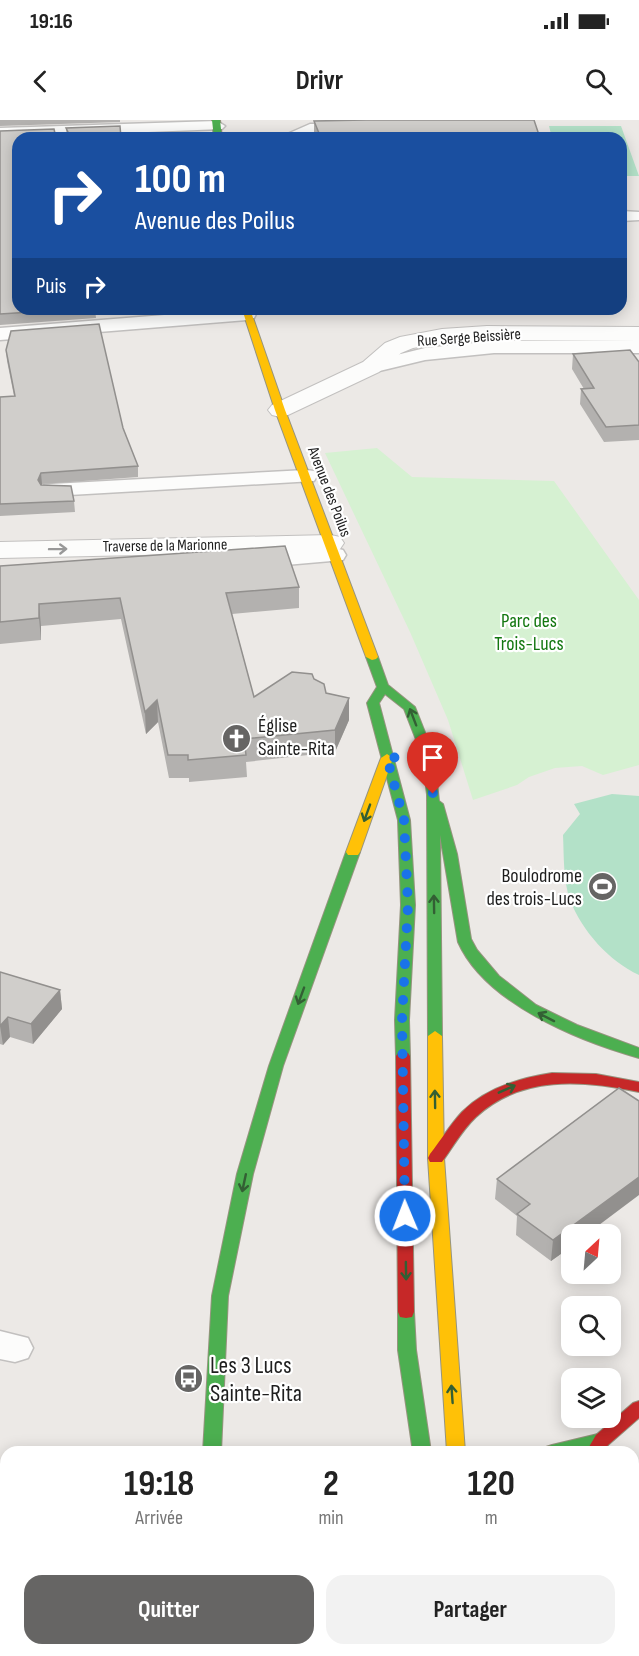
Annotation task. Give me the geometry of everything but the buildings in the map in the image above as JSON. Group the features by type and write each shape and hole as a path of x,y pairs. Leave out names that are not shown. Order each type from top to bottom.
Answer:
{"main road":[{"name":"Avenue des Poilus","path":"248,315 280,410 383,687"},
{"path":"421,1446 407,1350 402,1020 408,905 405,830 392,758 373,703 383,687 409,707 433,794 445,824 452,856 464,942 484,969 512,996 545,1018 639,1053"},
{"path":"212,1446 220,1296 245,1174 276,1066 392,758"},
{"path":"433,794 436,1158 456,1446"},
{"path":"436,1158 472,1112 502,1091 532,1080 570,1076 609,1079 639,1087"},
{"path":"598,1446 639,1408"}],"street":[{"name":"Rue Serge Beissière","path":"280,410 371,367 393,348 408,342 442,336 487,333 639,334"},
{"name":"Traverse de la Marionne","path":"0,550 333,549"}],"lane":[{"path":"43,132 217,128"},
{"path":"303,132 310,129 368,129"},
{"path":"0,334 204,315"},
{"path":"371,367 425,354 494,347 639,347"},
{"path":"52,490 306,476"},
{"path":"136,569 333,549"}],"green space":[{"path":"549,126 621,126 623,132 550,132"},
{"path":"627,143 639,176 627,176"},
{"name":"Parc des Trois-Lucs","path":"377,448 412,477 554,481 639,600 639,765 603,775 582,766 555,768 529,777 517,785 473,800 448,720 410,632 325,453"},
{"name":"Boulodrome des trois-Lucs","path":"612,794 639,796 639,975 617,962 589,934 575,912 566,884 563,835 580,814 574,804"}],"traffic: fast":[{"path":"216,120 217,132"},
{"path":"372,657 383,687 409,707 428,755 433,794 435,1036"},
{"path":"383,687 373,703 404,820 408,905 402,1020 403,1056"},
{"path":"437,804 447,837 465,942 472,954 494,980 531,1008 572,1028 639,1053"},
{"path":"212,1446 220,1296 245,1174 276,1066 353,852"},
{"path":"406,1312 407,1350 421,1446"},
{"path":"577,1446 602,1440"}],"traffic: slow":[{"path":"248,315 280,410 372,657"},
{"path":"353,852 387,758"},
{"path":"435,1036 436,1158 456,1446"}],"traffic: jam":[{"path":"403,1056 406,1312"},
{"path":"436,1158 473,1111 491,1098 511,1088 552,1078 596,1079 639,1087"},
{"path":"598,1446 602,1440 639,1408"}],"place":[{"name":"Église Sainte-Rita","path":"237,738"},
{"name":"Boulodrome des trois-Lucs","path":"603,887"},
{"name":"Les 3 Lucs Sainte-Rita","path":"189,1379"}],"route":[{"path":"405,1216 402,1020 408,905 404,820 387,758 428,755 433,794"}]}
